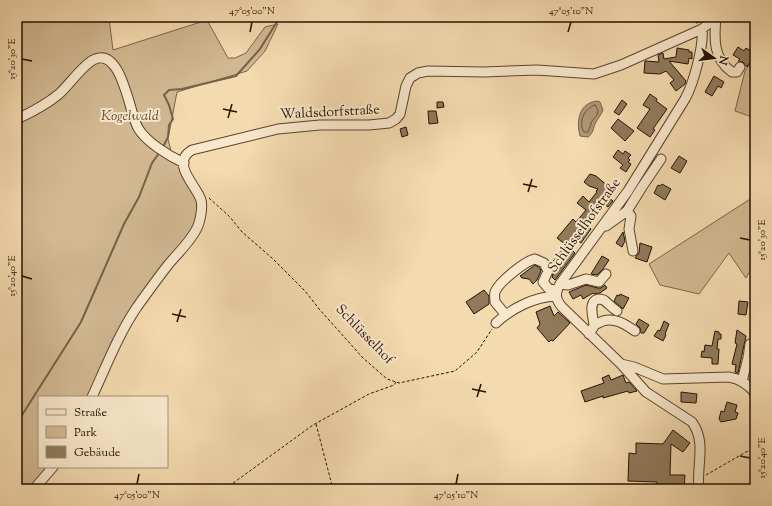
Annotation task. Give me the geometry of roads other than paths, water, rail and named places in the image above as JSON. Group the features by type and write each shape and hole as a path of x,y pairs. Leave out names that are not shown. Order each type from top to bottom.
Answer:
{"street":[{"name":"Waldsdorfstraße","path":"184,163 187,153 192,150 278,129 320,125 369,125 389,123 396,119 400,114 406,86 410,78 418,73 428,71 484,72 537,70 594,74 621,65 702,29 707,25 711,17"},
{"path":"716,17 714,41 721,62 732,72 737,72 740,67"},
{"name":"Schlüsselhofstraße","path":"699,489 698,478 700,437 697,429 686,417 646,392 621,364 558,303 557,290 628,191 689,91 696,67 702,38 702,29"},
{"path":"17,118 44,105 59,94 90,62 97,58 110,60 120,75 132,115 139,129 152,143 170,156 184,163 184,170 201,200 202,208 197,228 189,240 166,267 127,324 92,396"},
{"path":"601,228 608,225 627,211 661,159"},
{"path":"627,211 630,216 629,229 633,251"},
{"path":"505,314 495,302 496,292 509,276 526,262 531,260 540,260 544,263 548,271 543,282 548,288 557,290"},
{"path":"496,323 505,314 536,299 586,279 597,283 601,281 606,274"},
{"path":"589,334 594,325 592,312 593,303 595,301 598,299 604,301 617,311"},
{"path":"594,325 602,321 615,320 635,331"},
{"path":"742,381 750,344"},
{"path":"621,364 634,367 663,380 729,377 748,384 755,393"},
{"path":"34,489 52,468"}],"water":[{"path":"597,101 600,102 603,110 590,135 588,137 580,136 578,124 580,114 586,105"}],"waterway":[{"path":"163,147 168,137 169,125 173,119 164,95 169,90 182,89 236,76 260,49 280,17"},
{"path":"17,423 81,322 124,224 139,197 152,163 159,153"}],"park label":[{"name":"Kogelwald","path":"130,117"}]}
